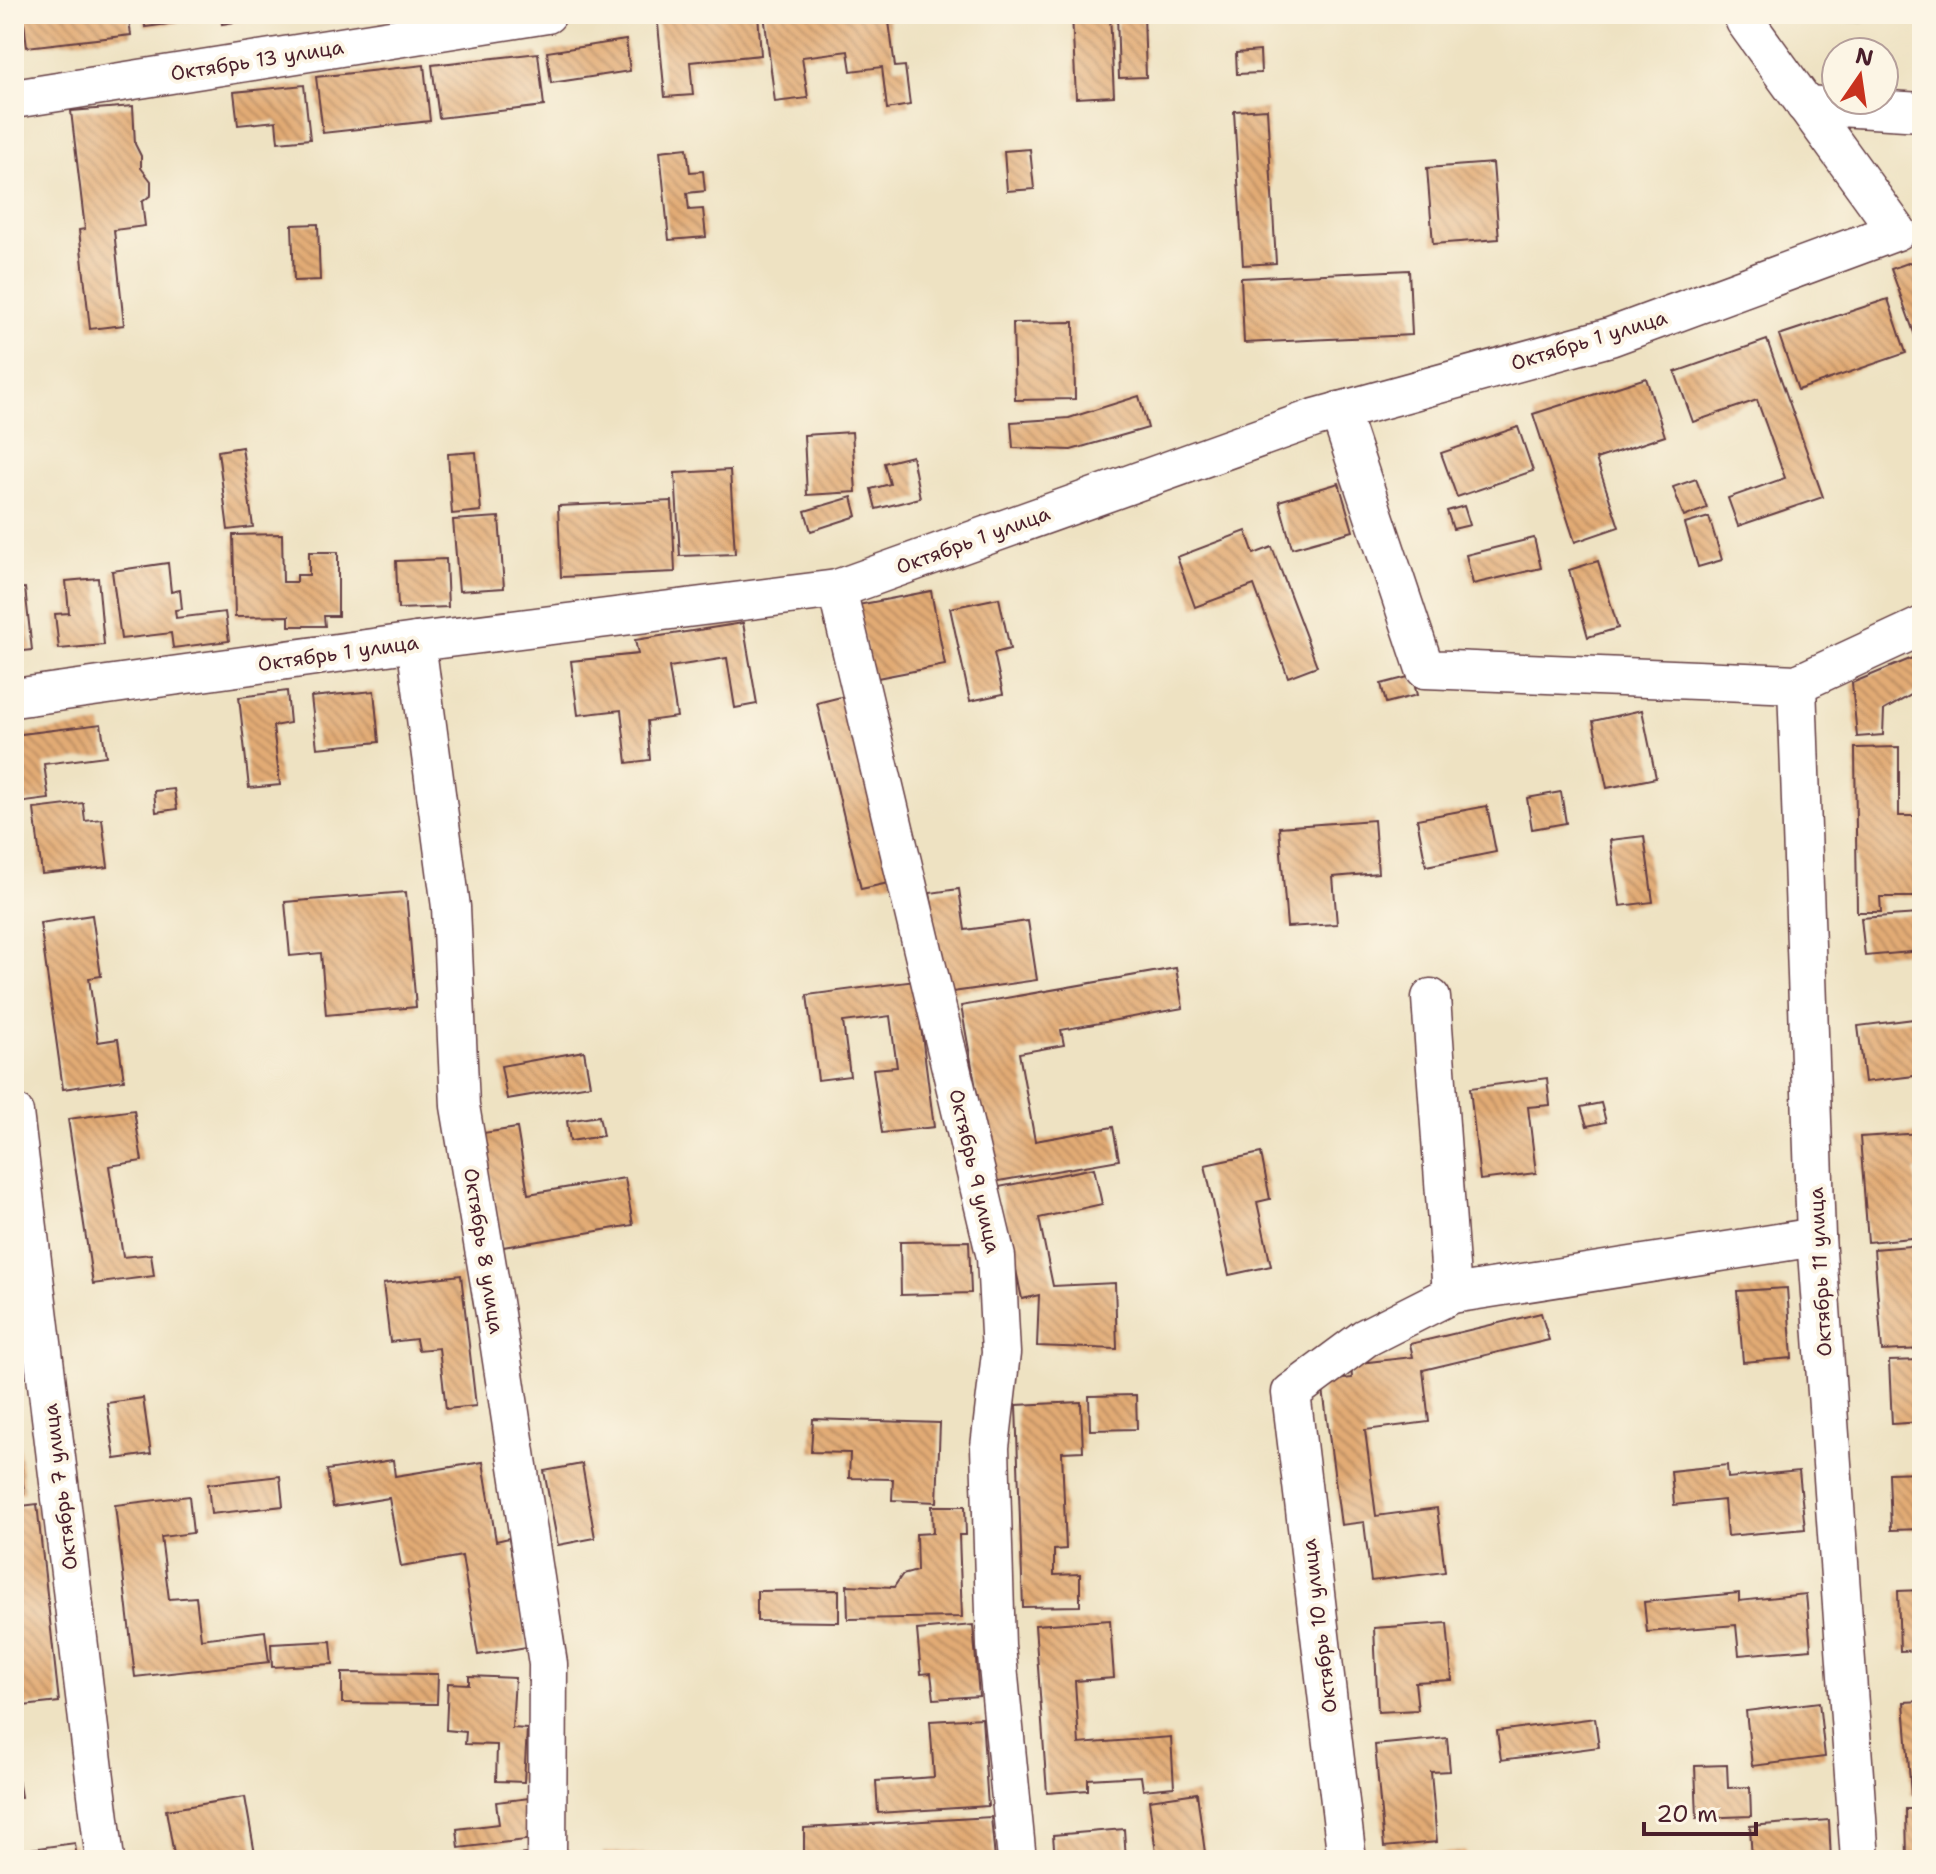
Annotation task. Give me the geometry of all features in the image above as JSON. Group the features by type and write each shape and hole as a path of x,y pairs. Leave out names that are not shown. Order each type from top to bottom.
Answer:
{"street":[{"name":"Октябрь 13 улица","path":"14,99 547,14"},
{"path":"1742,14 1805,105 1922,112"},
{"name":"Октябрь 1 улица","path":"14,698 416,642 837,589 1339,411 1610,337 1897,231 1805,105"},
{"path":"1339,411 1425,669 1797,684 1922,626"},
{"name":"Октябрь 9 улица","path":"837,589 996,1257 1001,1353 990,1447 996,1646 1017,1860"},
{"name":"Октябрь 8 улица","path":"416,642 451,907 460,1106 548,1664 547,1860"},
{"name":"Октябрь 11 улица","path":"1797,684 1816,1237 1860,1860"},
{"path":"1431,998 1452,1294 1816,1237"},
{"name":"Октябрь 7 улица","path":"14,1113 105,1860"},
{"name":"Октябрь 10 улица","path":"1347,1860 1291,1393 1365,1338 1452,1294"}],"green space":[{"path":"1841,14 1922,14 1922,17 1851,21"}],"building":[{"path":"23,14 128,14 131,35 27,47"},
{"path":"144,14 198,14 199,20 145,27"},
{"path":"220,14 252,14 252,19 222,24"},
{"path":"657,14 758,14 761,55 690,62 693,95 665,97"},
{"path":"764,14 888,14 895,67 905,66 910,105 887,109 882,67 851,71 848,51 802,57 808,98 775,102"},
{"path":"1072,14 1110,14 1114,96 1076,98"},
{"path":"1117,14 1144,14 1146,77 1119,78"},
{"path":"626,40 630,71 551,83 547,52"},
{"path":"1260,51 1261,73 1237,74 1236,53"},
{"path":"538,53 544,106 439,118 432,65"},
{"path":"424,65 430,121 323,133 316,77"},
{"path":"304,85 310,139 278,142 276,121 238,125 234,92"},
{"path":"133,106 135,144 141,156 141,168 151,181 151,195 142,202 145,226 114,230 124,325 90,329 79,230 85,229 71,111"},
{"path":"1267,109 1276,263 1243,265 1234,111"},
{"path":"687,148 690,172 703,171 705,191 687,193 689,210 703,209 706,237 669,240 660,151"},
{"path":"1030,149 1034,189 1007,191 1004,151"},
{"path":"1493,163 1499,239 1433,244 1427,168"},
{"path":"318,224 320,280 294,281 292,225"},
{"path":"1922,258 1922,355 1891,269"},
{"path":"1409,270 1412,335 1244,343 1241,278"},
{"path":"1888,299 1906,353 1798,390 1779,335"},
{"path":"1074,322 1075,399 1015,400 1013,323"},
{"path":"1767,340 1823,497 1738,526 1728,498 1785,478 1757,400 1693,422 1675,372"},
{"path":"1646,378 1665,436 1596,459 1619,527 1575,542 1533,414"},
{"path":"1139,396 1148,428 1071,450 1013,448 1011,422 1069,418"},
{"path":"1518,427 1533,471 1457,497 1441,453"},
{"path":"852,432 856,492 807,495 804,435"},
{"path":"242,447 253,527 228,530 218,451"},
{"path":"476,452 481,511 452,514 448,454"},
{"path":"912,456 920,498 876,509 871,489 890,484 884,463"},
{"path":"730,470 735,554 680,556 675,473"},
{"path":"1696,479 1707,508 1684,517 1673,487"},
{"path":"1339,483 1353,531 1292,548 1279,501"},
{"path":"852,497 857,516 811,531 805,511"},
{"path":"672,501 675,572 561,577 558,506"},
{"path":"1464,506 1470,525 1453,529 1447,511"},
{"path":"499,517 504,588 459,591 453,520"},
{"path":"1709,517 1722,560 1698,567 1685,524"},
{"path":"1246,531 1254,554 1272,547 1317,666 1288,677 1254,585 1195,607 1177,557"},
{"path":"282,534 283,582 297,582 297,575 309,575 309,552 338,552 338,616 324,616 325,626 289,626 289,616 235,617 233,535"},
{"path":"1534,538 1541,568 1473,584 1466,555"},
{"path":"446,559 448,607 398,609 396,561"},
{"path":"1598,561 1618,628 1588,637 1569,570"},
{"path":"168,563 171,592 180,590 182,609 175,610 176,618 225,612 229,641 173,648 171,633 121,639 112,571"},
{"path":"98,578 104,645 59,649 55,614 69,613 66,581"},
{"path":"25,588 32,650 14,652 14,589"},
{"path":"931,591 945,665 872,679 858,605"},
{"path":"999,598 1010,649 994,653 1003,694 970,701 950,608"},
{"path":"743,623 757,704 735,708 727,658 669,667 677,717 647,721 650,760 627,763 621,710 578,715 571,661 638,654 635,640"},
{"path":"1922,654 1922,689 1884,710 1883,735 1857,737 1852,683"},
{"path":"1412,676 1417,695 1386,703 1381,684"},
{"path":"287,691 290,723 273,726 280,785 249,788 239,697"},
{"path":"374,691 379,742 317,748 311,697"},
{"path":"849,695 893,882 861,889 817,703"},
{"path":"1642,710 1656,778 1607,788 1593,721"},
{"path":"101,724 106,756 44,764 49,799 18,803 14,735"},
{"path":"1899,747 1899,816 1922,816 1922,897 1880,897 1881,912 1857,912 1855,748"},
{"path":"174,789 177,809 156,812 154,791"},
{"path":"1561,792 1566,823 1532,829 1527,798"},
{"path":"83,803 85,821 102,819 108,867 42,874 34,809"},
{"path":"1487,806 1496,852 1426,866 1417,819"},
{"path":"1374,820 1378,873 1333,877 1337,924 1287,927 1279,827"},
{"path":"1644,836 1653,902 1620,906 1610,840"},
{"path":"959,889 965,930 1028,921 1037,980 945,993 930,893"},
{"path":"406,892 416,1007 326,1015 321,953 290,956 285,902"},
{"path":"1918,914 1922,951 1865,956 1861,918"},
{"path":"92,915 101,976 89,978 98,1042 118,1039 124,1080 63,1089 40,923"},
{"path":"1176,968 1183,1008 1061,1030 1064,1045 1019,1053 1035,1141 1113,1127 1119,1160 993,1182 961,1006"},
{"path":"915,981 934,1127 882,1133 873,1069 897,1067 890,1016 843,1022 850,1076 818,1080 807,995"},
{"path":"1922,1018 1922,1075 1865,1082 1858,1026"},
{"path":"584,1051 590,1085 507,1099 501,1066"},
{"path":"1547,1078 1550,1105 1528,1107 1536,1173 1480,1180 1470,1088"},
{"path":"1601,1103 1606,1122 1587,1126 1581,1107"},
{"path":"134,1110 142,1161 109,1166 123,1257 151,1254 154,1276 93,1284 68,1119"},
{"path":"599,1116 603,1136 570,1141 567,1121"},
{"path":"517,1128 528,1194 625,1178 633,1225 503,1247 483,1133"},
{"path":"1922,1133 1922,1170 1915,1171 1917,1202 1922,1202 1922,1237 1868,1242 1860,1137"},
{"path":"1261,1153 1270,1199 1257,1202 1271,1266 1229,1275 1205,1165"},
{"path":"1094,1168 1102,1204 1039,1218 1053,1286 1115,1283 1117,1349 1037,1346 1039,1295 1022,1299 999,1187"},
{"path":"969,1241 971,1293 901,1295 900,1242"},
{"path":"1922,1245 1922,1349 1882,1351 1874,1249"},
{"path":"461,1275 476,1406 446,1409 439,1348 418,1350 416,1339 390,1342 383,1284"},
{"path":"1787,1288 1792,1358 1743,1362 1737,1291"},
{"path":"1541,1313 1549,1340 1423,1370 1429,1422 1365,1430 1376,1516 1437,1508 1445,1572 1371,1581 1364,1522 1341,1525 1322,1382 1352,1378 1351,1364 1413,1357 1410,1344"},
{"path":"1922,1360 1922,1422 1892,1424 1889,1361"},
{"path":"1136,1395 1137,1429 1090,1430 1089,1396"},
{"path":"143,1398 151,1454 115,1459 107,1403"},
{"path":"1081,1402 1083,1451 1062,1452 1066,1549 1054,1550 1054,1575 1080,1574 1080,1606 1023,1607 1016,1405"},
{"path":"813,1419 940,1423 937,1502 892,1500 893,1479 849,1478 850,1453 811,1452"},
{"path":"19,1443 24,1493 14,1494 14,1444"},
{"path":"393,1460 395,1476 483,1462 496,1541 509,1538 527,1647 478,1655 462,1556 401,1567 389,1498 333,1507 327,1470"},
{"path":"582,1464 595,1538 558,1545 544,1471"},
{"path":"1727,1465 1728,1478 1799,1471 1805,1529 1727,1536 1724,1500 1674,1505 1671,1471"},
{"path":"1922,1472 1922,1529 1891,1530 1889,1473"},
{"path":"280,1476 283,1506 211,1514 208,1484"},
{"path":"189,1496 193,1533 161,1537 169,1599 196,1597 201,1639 265,1631 269,1662 135,1677 115,1505"},
{"path":"37,1504 59,1702 14,1707 14,1507"},
{"path":"932,1506 965,1506 966,1535 959,1535 962,1617 848,1619 847,1585 894,1587 902,1575 917,1571 916,1534 933,1533"},
{"path":"839,1590 839,1622 757,1621 757,1591"},
{"path":"1922,1590 1922,1650 1900,1651 1898,1591"},
{"path":"1739,1593 1739,1601 1806,1594 1811,1649 1739,1655 1736,1625 1647,1632 1644,1602"},
{"path":"1110,1620 1114,1678 1075,1681 1079,1744 1171,1737 1174,1787 1143,1790 1141,1776 1088,1779 1088,1790 1047,1793 1035,1625"},
{"path":"1447,1623 1452,1680 1415,1682 1418,1710 1378,1712 1374,1628"},
{"path":"973,1625 979,1696 934,1699 931,1673 921,1674 917,1630"},
{"path":"331,1641 333,1664 272,1667 271,1644"},
{"path":"342,1673 438,1674 437,1704 342,1703"},
{"path":"469,1676 515,1678 512,1728 527,1729 524,1782 496,1781 497,1745 465,1744 466,1732 446,1730 448,1683 469,1684"},
{"path":"1922,1701 1922,1794 1911,1795 1904,1702"},
{"path":"1819,1702 1825,1757 1752,1766 1746,1711"},
{"path":"982,1718 988,1806 878,1813 876,1781 934,1777 930,1721"},
{"path":"1595,1718 1599,1747 1501,1760 1497,1731"},
{"path":"1447,1738 1450,1771 1431,1772 1437,1842 1384,1847 1375,1745"},
{"path":"14,1755 21,1797 14,1798"},
{"path":"1727,1765 1728,1788 1750,1787 1751,1816 1697,1818 1695,1766"},
{"path":"1197,1793 1206,1860 1157,1860 1149,1800"},
{"path":"245,1797 256,1860 175,1860 166,1810"},
{"path":"529,1798 534,1839 459,1848 457,1829 499,1824 496,1802"},
{"path":"1906,1809 1922,1809 1922,1860 1907,1860"},
{"path":"991,1817 995,1860 804,1860 804,1828"},
{"path":"1829,1820 1831,1860 1752,1860 1750,1826"},
{"path":"1124,1829 1126,1860 1055,1860 1053,1835"},
{"path":"75,1843 77,1860 23,1860 22,1850"},
{"path":"1466,1851 1467,1860 1390,1860 1390,1857"},
{"path":"603,1852 678,1855 678,1860 603,1860"},
{"path":"525,1854 526,1860 489,1860 489,1858"}]}
